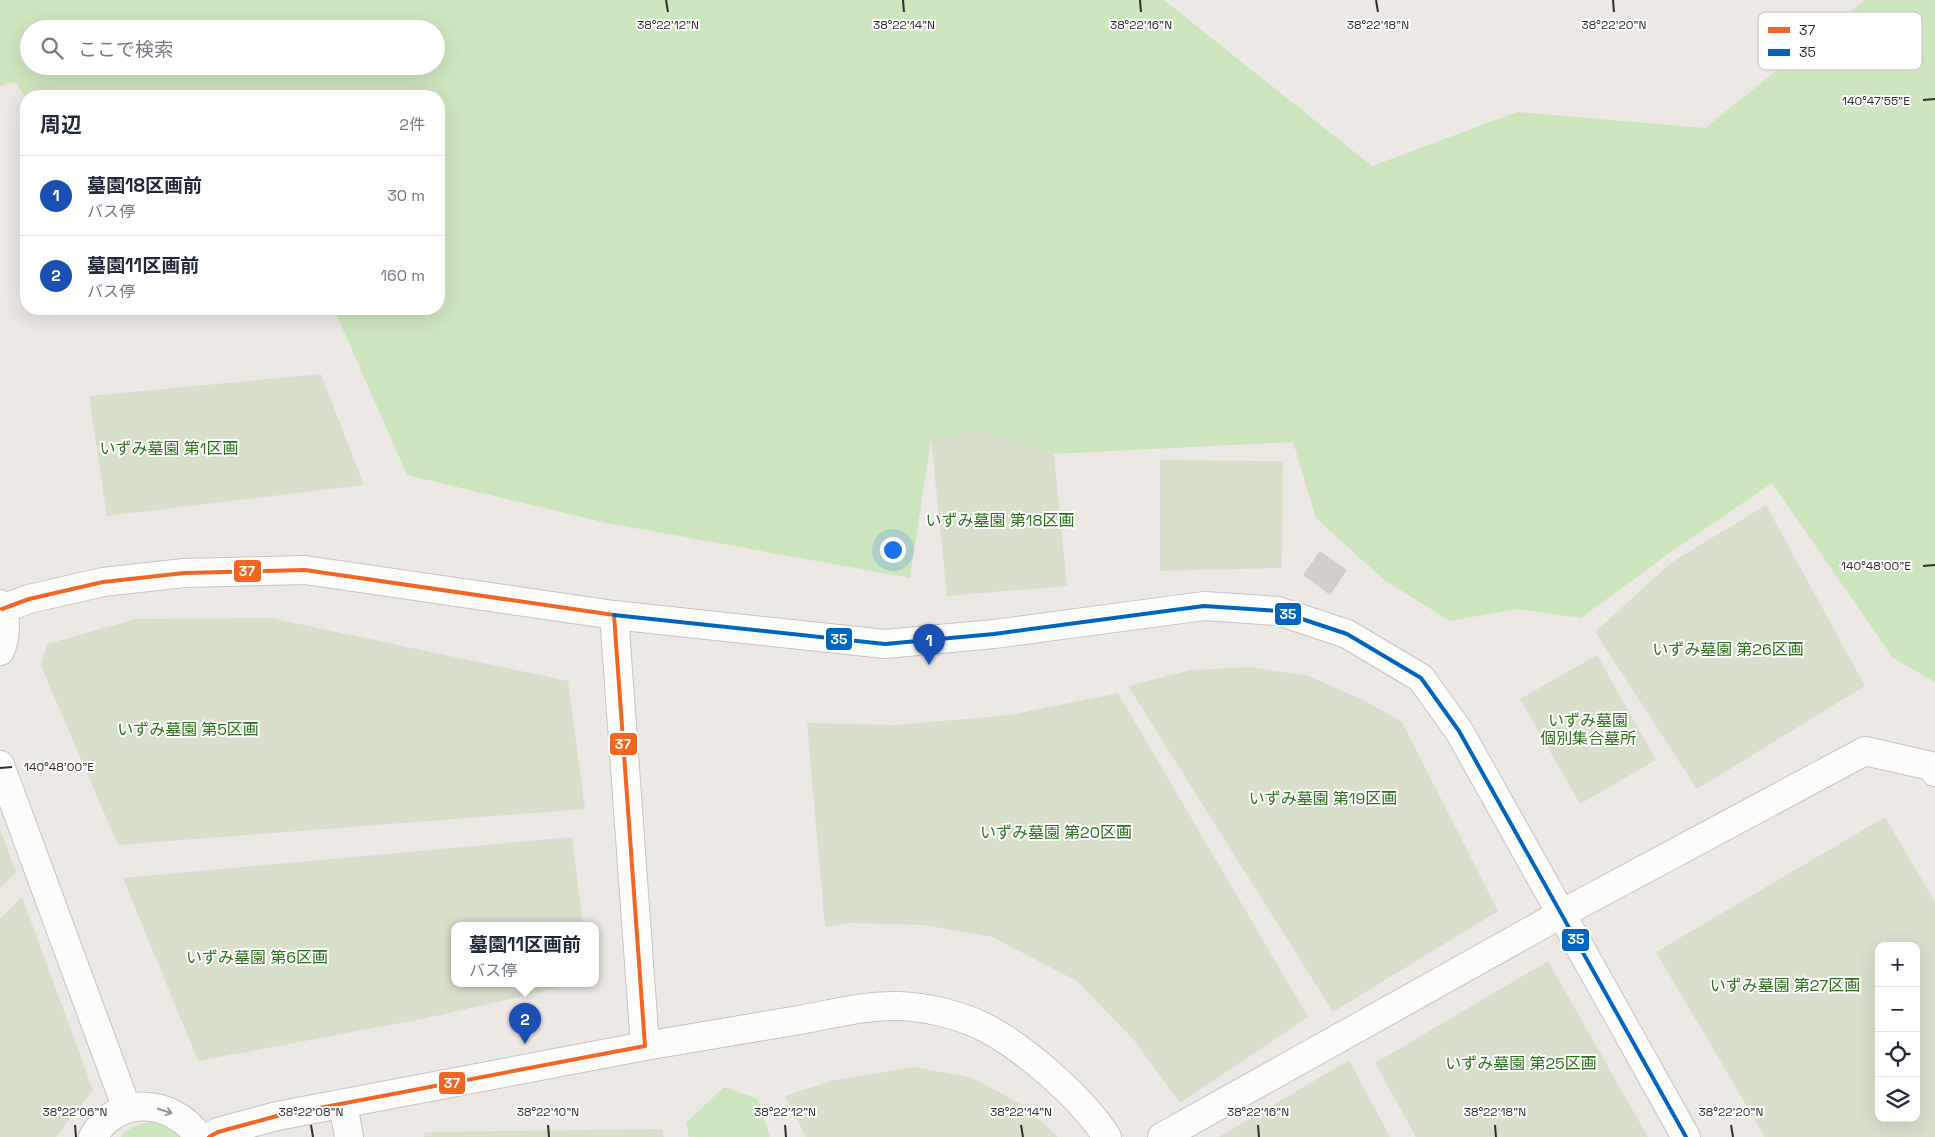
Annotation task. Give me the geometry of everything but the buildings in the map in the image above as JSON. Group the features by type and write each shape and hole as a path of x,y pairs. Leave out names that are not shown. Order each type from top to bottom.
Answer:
{"street":[{"path":"0,651 4,643 6,626 1,606 103,582 184,573 305,570 614,615 885,644 994,634 1204,606 1278,611 1347,634 1421,678 1458,731 1686,1137"},
{"path":"614,615 645,1046"},
{"path":"1162,1137 1561,914 1865,751 1931,766 1935,772"},
{"path":"0,765 127,1109"},
{"path":"209,1137 218,1132 277,1116 645,1046 860,1009 899,1006 939,1012 980,1025 1025,1053 1064,1087 1101,1127 1107,1137"},
{"path":"343,1104 349,1137"},
{"path":"94,1137 97,1131 110,1118 127,1109 144,1106 162,1108 178,1115 192,1126 199,1137"}],"green space":[{"path":"0,0 1164,0 1372,166 1517,112 1705,128 1778,70 1922,70 1922,12 1850,12 1865,0 1935,0 1935,682 1893,658 1772,483 1671,552 1581,618 1516,609 1450,621 1384,580 1316,518 1293,442 1054,454 982,431 931,439 910,578 607,523 407,475 337,315 445,315 445,90 20,90 15,82 0,86"},
{"name":"いずみ墓園 第1区画","path":"321,374 364,485 107,516 89,396"},
{"name":"いずみ墓園 第18区画","path":"982,431 1054,454 1067,586 947,596 931,439"},
{"path":"1160,460 1283,461 1282,568 1160,571"},
{"name":"いずみ墓園 第26区画","path":"1766,505 1865,686 1697,789 1595,632 1672,562"},
{"name":"いずみ墓園 第5区画","path":"271,618 568,681 585,809 118,845 41,666 47,644 136,619"},
{"name":"いずみ墓園 個別集合墓所","path":"1597,655 1656,760 1580,804 1520,699"},
{"name":"いずみ墓園 第19区画","path":"1250,667 1309,676 1365,701 1402,722 1498,911 1333,1012 1128,686 1191,670"},
{"name":"いずみ墓園 第20区画","path":"1118,693 1308,1017 1180,1103 1134,1040 1077,981 992,937 925,925 848,923 825,927 807,723 896,725 1010,715"},
{"name":"いずみ墓園 第27区画","path":"1885,817 1935,902 1935,1137 1765,1137 1656,952"},
{"path":"0,829 16,872 0,888"},
{"name":"いずみ墓園 第6区画","path":"572,837 583,922 451,922 451,987 562,987 422,1019 198,1061 123,878"},
{"path":"22,897 93,1090 56,1137 0,1137 0,919"},
{"name":"いずみ墓園 第25区画","path":"1548,961 1648,1137 1416,1137 1375,1063"},
{"path":"1349,1060 1390,1137 1219,1137"},
{"path":"915,1067 973,1078 1026,1107 1058,1137 806,1137 785,1096 834,1080"},
{"path":"724,1087 758,1099 770,1137 689,1137 686,1123"},
{"path":"150,1122 163,1123 184,1137 121,1137 134,1126"},
{"path":"662,1129 664,1137 424,1137 425,1132"}],"transit line":[{"name":"37","path":"2,609 29,599 103,582 184,573 305,570 614,615 645,1046 277,1116 218,1132 209,1137"},
{"name":"35","path":"614,615 885,644 994,634 1204,606 1278,611 1347,634 1421,678 1459,731 1686,1137"}],"place":[{"name":"墓園18区画前","path":"929,665"},
{"name":"墓園11区画前","path":"525,1044"}]}
